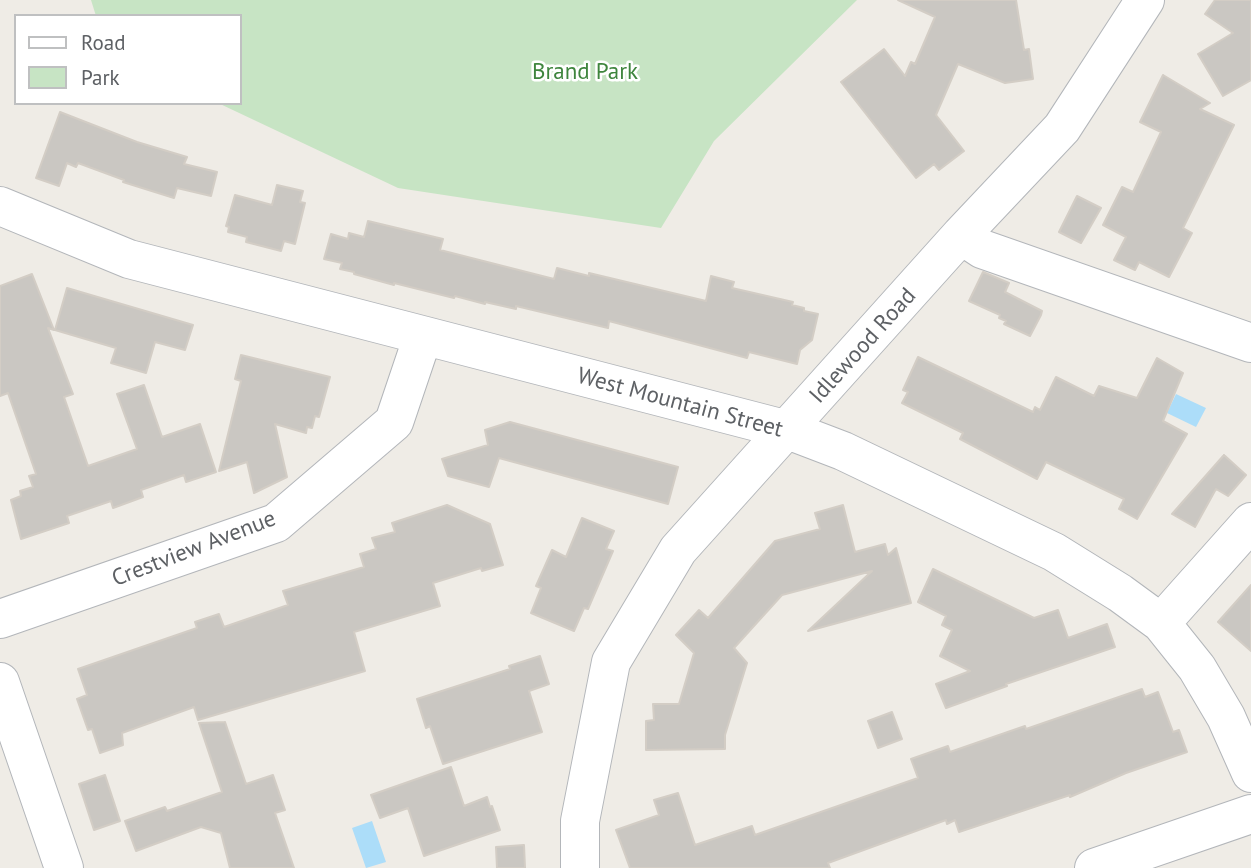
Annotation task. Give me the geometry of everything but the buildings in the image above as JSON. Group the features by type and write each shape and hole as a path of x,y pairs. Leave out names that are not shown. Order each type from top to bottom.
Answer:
{"street":[{"name":"Idlewood Road","path":"580,868 580,821 611,662 678,550 961,235 1062,128 1144,0"},
{"name":"West Mountain Street","path":"0,206 129,259 788,430 843,452 1054,552 1120,593 1161,623 1203,678 1226,717 1251,773"},
{"path":"961,235 982,250 1251,343"},
{"name":"Crestview Avenue","path":"0,620 276,523 394,422 423,336"},
{"path":"1161,623 1251,522"},
{"path":"0,682 64,868"},
{"path":"1099,867 1251,814"}],"green space":[{"name":"Brand Park","path":"91,0 857,0 714,141 661,228 398,188 222,105 242,105 242,14 95,14"}],"water":[{"path":"1176,394 1206,408 1196,427 1167,413"},
{"path":"372,821 386,862 366,868 352,828"}]}
